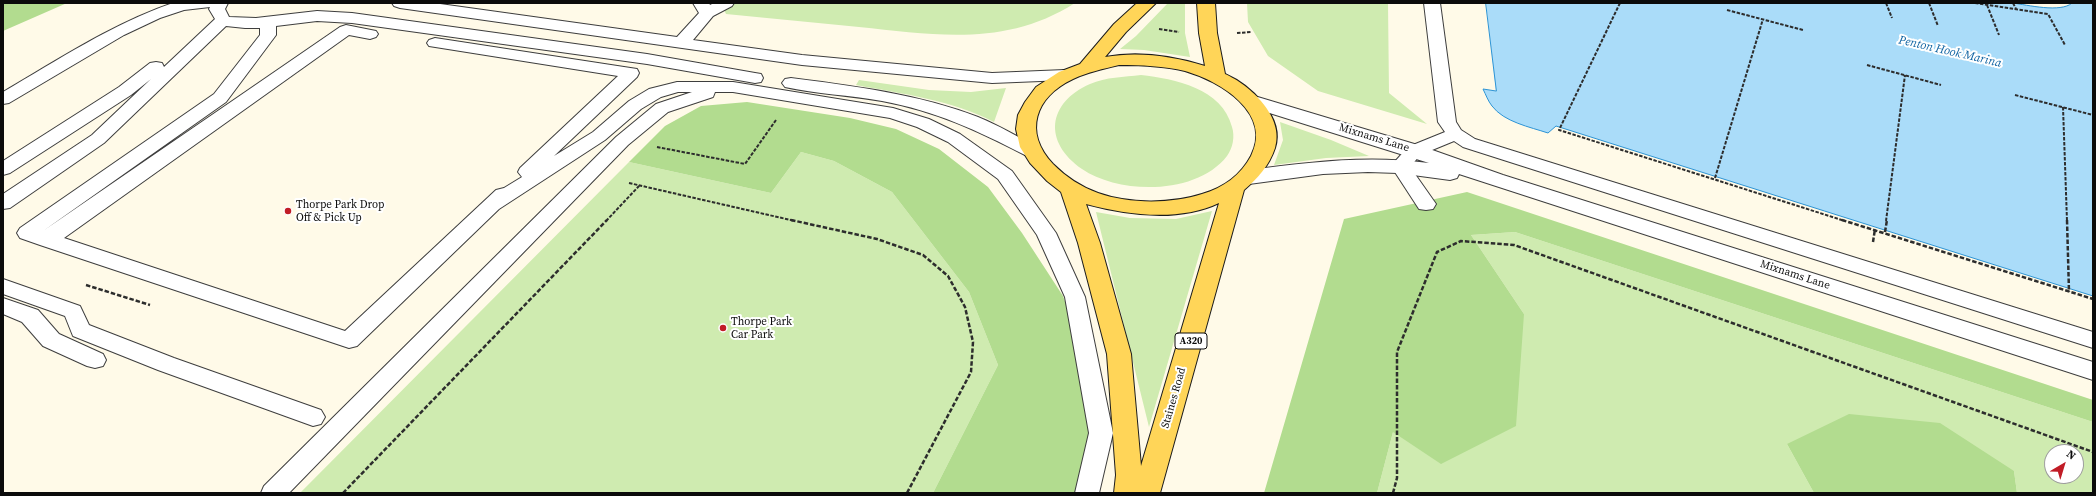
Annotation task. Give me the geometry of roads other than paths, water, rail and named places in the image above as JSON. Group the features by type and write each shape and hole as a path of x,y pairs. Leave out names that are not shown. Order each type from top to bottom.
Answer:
{"main road":[{"path":"1088,66 1120,28 1147,3"},
{"path":"1206,3 1208,34 1216,76"},
{"path":"1119,60 1153,60 1186,65 1216,76 1236,87 1251,101 1263,119 1267,139 1262,159 1242,183 1206,201 1172,208 1136,208 1101,201 1070,189 1047,170 1031,151 1026,134 1028,117 1035,101 1048,87 1065,75 1088,66 1119,60"},
{"name":"Staines Road","path":"1147,493 1242,183"},
{"path":"1070,189 1089,243 1119,354 1129,475 1128,493"}],"street":[{"name":"Mixnams Lane","path":"1251,101 1414,151 1496,180 2093,371"},
{"name":"Mixnams Lane","path":"1242,183 1336,166 1400,166 1496,180"}],"lane":[{"path":"400,3 680,44 802,60 992,78 1065,75"},
{"path":"680,44 704,8 726,3"},
{"path":"1432,3 1444,108 1447,122 1455,134 1469,143 1490,151 1862,266 2093,340"},
{"path":"3,99 118,32 154,15 182,5 217,9 242,24 313,16 352,18 648,58 770,80 894,97 936,108 973,121 1031,151"},
{"path":"3,216 110,146 217,9"},
{"path":"3,190 133,93 173,55 217,9"},
{"path":"47,240 346,30 631,73 349,340 47,240 27,233 220,98 268,35 268,21"},
{"path":"3,169 164,75"},
{"path":"273,493 644,121 662,108 698,95 770,80"},
{"path":"493,204 599,136 635,105 655,93 677,87 733,87 893,113 923,123 954,138 1005,175 1046,233 1075,297 1101,433 1087,493"},
{"path":"3,177 133,93"},
{"path":"3,203 98,139 133,93"},
{"path":"1426,204 1400,166 1414,151 1455,134"},
{"path":"3,286 73,311 81,330 166,364 313,417"},
{"path":"3,306 30,316 51,340 95,360"}],"water":[{"name":"Penton Hook Marina","path":"1486,3 2013,3 2035,7 2060,8 2072,3 2093,3 2093,296 1556,126 1548,133 1510,120 1497,112 1488,100 1483,89 1496,91"}],"place":[{"name":"Thorpe Park Drop Off & Pick Up","path":"288,211"},
{"name":"Thorpe Park Car Park","path":"723,328"}]}
